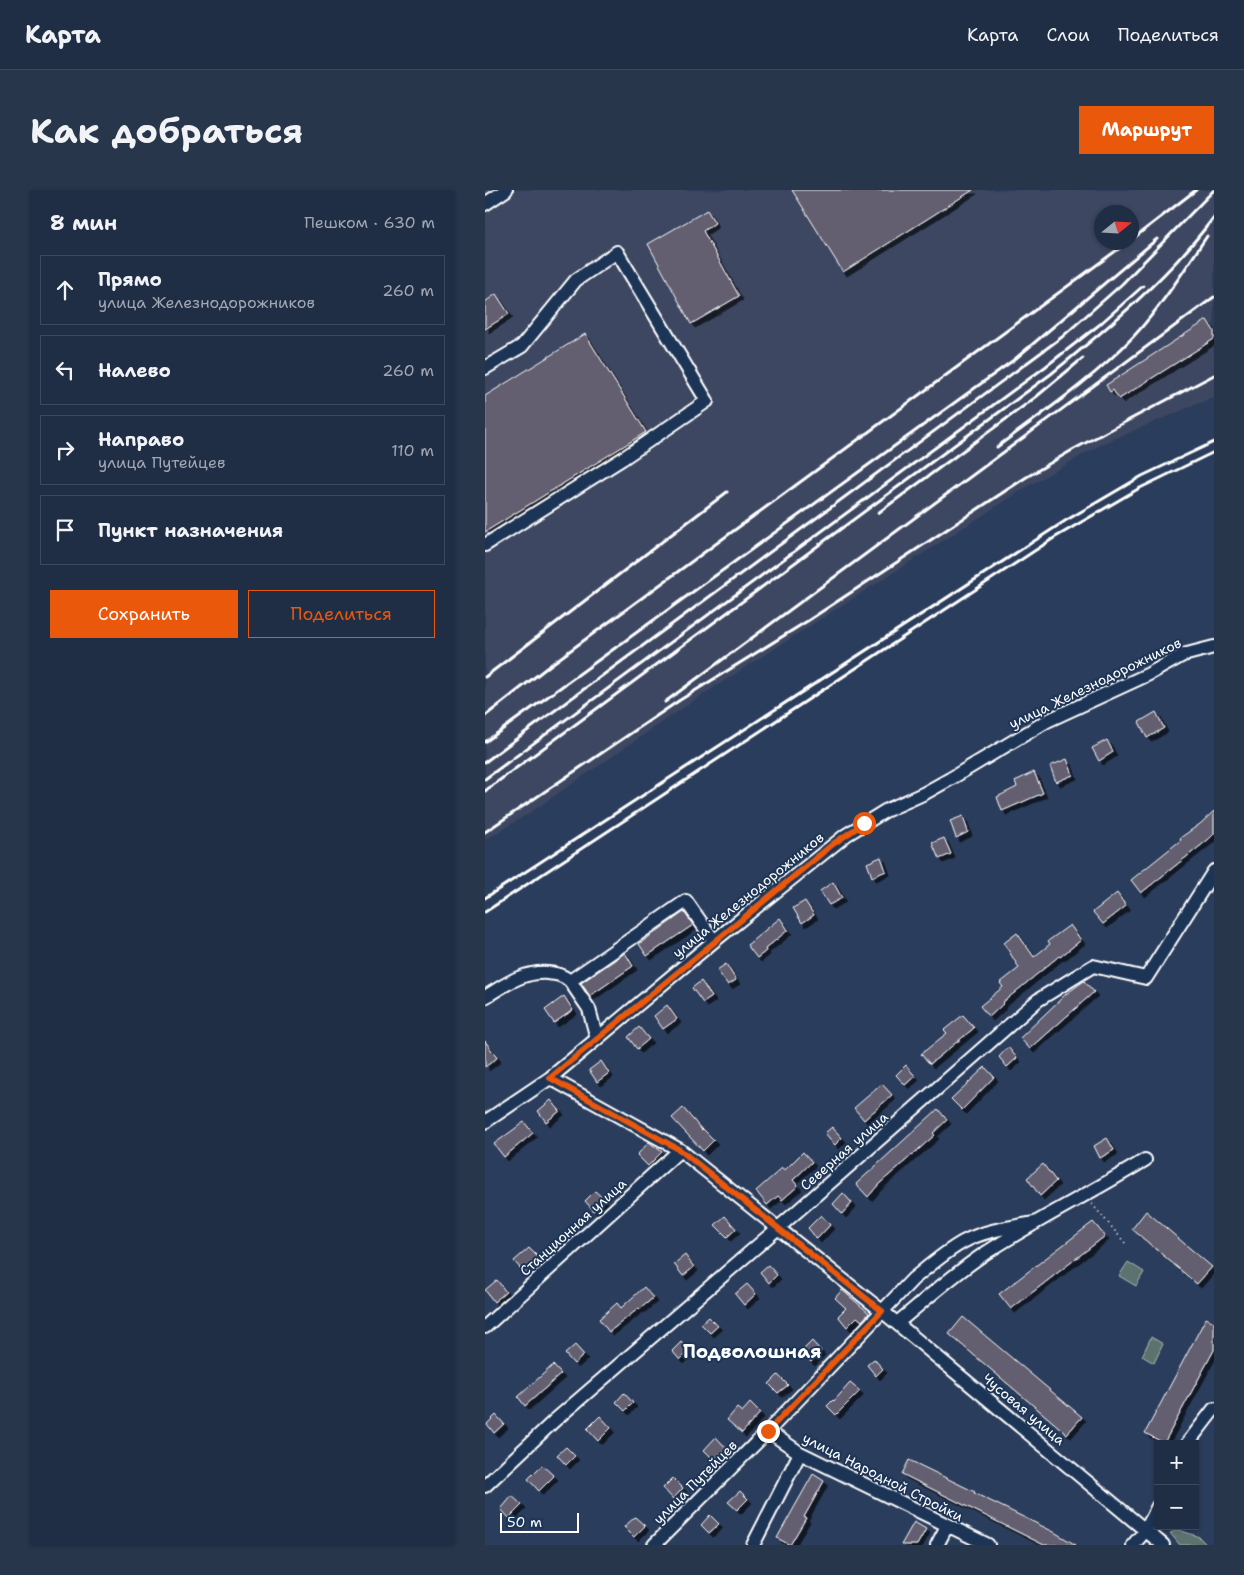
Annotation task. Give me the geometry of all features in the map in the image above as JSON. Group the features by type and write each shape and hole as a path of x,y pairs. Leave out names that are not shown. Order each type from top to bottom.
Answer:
{"street":[{"path":"485,204 506,190"},
{"path":"485,368 522,346 576,280 617,252 707,401 622,458 485,545"},
{"name":"улица Железнодорожников","path":"485,1122 550,1078 833,844 864,823 885,811 925,793 1047,721 1149,674 1183,655 1214,647"},
{"name":"Северная улица","path":"485,1486 554,1421 1038,1000 1093,966 1146,978 1214,871"},
{"path":"570,981 686,901 714,941"},
{"path":"485,997 518,977 528,974 538,972 565,976 589,1009 597,1039"},
{"name":"Чусовая улица","path":"550,1078 680,1150 897,1323 1163,1545"},
{"name":"Станционная улица","path":"485,1327 680,1150"},
{"path":"897,1323 985,1253 1145,1160"},
{"name":"улица Путейцев","path":"654,1545 768,1431 913,1279 964,1241 992,1231 1035,1223"},
{"path":"1190,1440 1214,1408"},
{"name":"улица Народной Стройки","path":"768,1431 800,1453 988,1545"},
{"path":"753,1545 800,1453"},
{"path":"1133,1545 1146,1530 1154,1514"},
{"path":"937,1545 947,1526"}],"path":[{"path":"1084,1195 1126,1244"}],"shaded area":[{"path":"485,190 1214,190 1214,397 1102,444 1030,485 696,699 528,814 485,840"}],"green space":[{"path":"1128,1262 1144,1272 1136,1286 1119,1276"},
{"path":"1151,1337 1163,1344 1154,1363 1142,1356"},
{"path":"1179,1530 1199,1537 1207,1545 1180,1545 1170,1533"}],"building":[{"path":"792,190 973,190 843,272"},
{"path":"707,210 715,223 703,231 739,296 691,324 648,244"},
{"path":"496,294 509,314 485,329 485,302"},
{"path":"1207,320 1214,331 1214,339 1119,399 1113,390 1110,392 1106,385"},
{"path":"585,334 646,432 485,532 485,396"},
{"path":"1156,712 1164,728 1147,738 1139,722"},
{"path":"1107,740 1113,752 1099,761 1092,748"},
{"path":"1067,759 1073,775 1056,782 1050,766"},
{"path":"1034,772 1043,793 1002,811 997,797 1017,787 1015,781"},
{"path":"1214,811 1214,834 1141,893 1131,880"},
{"path":"963,816 968,832 956,838 950,821"},
{"path":"944,838 951,854 939,859 932,843"},
{"path":"881,857 886,871 872,877 867,863"},
{"path":"833,882 842,898 829,905 820,891"},
{"path":"1117,893 1126,906 1103,924 1093,912"},
{"path":"805,901 814,915 802,923 793,908"},
{"path":"684,912 693,925 647,956 639,944"},
{"path":"780,918 788,930 757,958 747,945"},
{"path":"1070,925 1081,940 1002,1003 989,1017 980,1006 1003,987 1000,983 1019,968 1004,943 1017,933 1034,957 1050,944 1048,941"},
{"path":"625,953 633,966 590,996 581,983"},
{"path":"726,964 736,980 728,985 717,970"},
{"path":"701,981 712,997 703,1003 692,988"},
{"path":"1084,981 1094,992 1030,1049 1020,1038 1066,994"},
{"path":"564,996 573,1010 554,1023 545,1010"},
{"path":"667,1005 677,1019 663,1029 654,1016"},
{"path":"963,1015 974,1028 930,1064 921,1054 947,1033 944,1030"},
{"path":"639,1027 649,1039 637,1049 628,1037"},
{"path":"485,1041 497,1058 485,1067"},
{"path":"1008,1047 1017,1058 1007,1067 999,1057"},
{"path":"601,1061 609,1073 597,1082 589,1070"},
{"path":"906,1065 915,1076 905,1085 896,1075"},
{"path":"985,1067 994,1077 962,1110 951,1099"},
{"path":"882,1084 892,1095 864,1120 854,1108"},
{"path":"551,1100 560,1111 546,1122 538,1111"},
{"path":"683,1108 702,1130 714,1140 703,1151 672,1118"},
{"path":"938,1109 947,1120 933,1133 935,1135 879,1184 868,1197 856,1184"},
{"path":"524,1122 533,1133 504,1157 494,1144"},
{"path":"832,1127 842,1138 835,1145 825,1133"},
{"path":"1107,1138 1114,1150 1100,1158 1094,1146"},
{"path":"649,1142 662,1152 648,1166 637,1155"},
{"path":"803,1152 812,1162 793,1180 798,1186 782,1200 778,1196 767,1205 756,1191 782,1168 785,1170"},
{"path":"1043,1164 1056,1181 1040,1196 1027,1178"},
{"path":"595,1191 605,1200 594,1211 585,1201"},
{"path":"843,1193 852,1203 842,1214 833,1204"},
{"path":"1146,1211 1212,1267 1197,1284 1132,1229"},
{"path":"821,1215 830,1225 817,1239 808,1228"},
{"path":"725,1216 736,1229 727,1237 715,1225"},
{"path":"1093,1222 1105,1236 1011,1309 999,1294"},
{"path":"529,1248 542,1261 526,1275 514,1261"},
{"path":"685,1255 694,1267 683,1276 674,1264"},
{"path":"768,1265 777,1275 769,1283 760,1272"},
{"path":"497,1280 506,1292 494,1302 485,1290"},
{"path":"747,1284 756,1294 744,1305 735,1294"},
{"path":"644,1287 653,1298 609,1332 599,1319 617,1303 621,1308"},
{"path":"842,1290 869,1313 862,1321 857,1317 847,1327 838,1316 846,1308 835,1298"},
{"path":"709,1317 718,1326 710,1333 701,1324"},
{"path":"963,1317 1082,1417 1067,1434 949,1334"},
{"path":"1206,1318 1214,1322 1214,1350 1166,1440 1158,1440 1145,1433"},
{"path":"812,1341 821,1351 811,1362 801,1352"},
{"path":"681,1342 689,1351 680,1360 672,1351"},
{"path":"575,1345 584,1355 574,1364 565,1354"},
{"path":"874,1359 883,1369 876,1376 867,1365"},
{"path":"553,1365 561,1374 525,1406 518,1397"},
{"path":"778,1375 788,1385 778,1393 769,1384"},
{"path":"850,1383 860,1391 836,1415 827,1406"},
{"path":"624,1393 633,1403 625,1411 616,1402"},
{"path":"750,1403 760,1413 742,1433 727,1420 737,1408 742,1412"},
{"path":"496,1415 504,1424 494,1433 487,1424"},
{"path":"600,1416 611,1428 598,1441 587,1429"},
{"path":"716,1437 726,1448 714,1460 704,1450"},
{"path":"566,1447 575,1456 566,1465 557,1455"},
{"path":"909,1460 1054,1532 1076,1545 1044,1545 902,1474"},
{"path":"542,1465 554,1476 539,1491 528,1479"},
{"path":"813,1474 824,1481 790,1545 777,1538"},
{"path":"673,1478 683,1488 673,1499 663,1488"},
{"path":"740,1491 748,1499 737,1510 728,1502"},
{"path":"512,1496 522,1505 509,1518 501,1509"},
{"path":"710,1515 719,1524 709,1533 701,1525"},
{"path":"635,1517 645,1526 634,1537 624,1527"},
{"path":"914,1522 926,1529 917,1545 901,1545"}],"railway":[{"path":"1139,234 1196,190"},
{"path":"485,762 1062,337 1122,284 1214,190"},
{"path":"485,791 1051,374 1095,338 1158,281 1214,217"},
{"path":"997,447 1085,381 1133,337 1162,301 1207,236"},
{"path":"485,742 1015,359 1157,239"},
{"path":"485,716 549,666 1117,250"},
{"path":"485,779 1045,367 1099,325 1143,286"},
{"path":"665,702 1214,297"},
{"path":"878,513 1036,397 1083,358"},
{"path":"485,832 680,700 809,620 1025,478 1074,449 1214,375"},
{"path":"485,898 1065,521 1142,476 1214,442"},
{"path":"485,912 1054,538 1138,489 1214,452"},
{"path":"485,677 727,492"}],"district":[{"name":"Подволошная","path":"752,1351"}],"route":[{"path":"768,1431 882,1311 680,1150 550,1078 833,844 864,823"}]}
